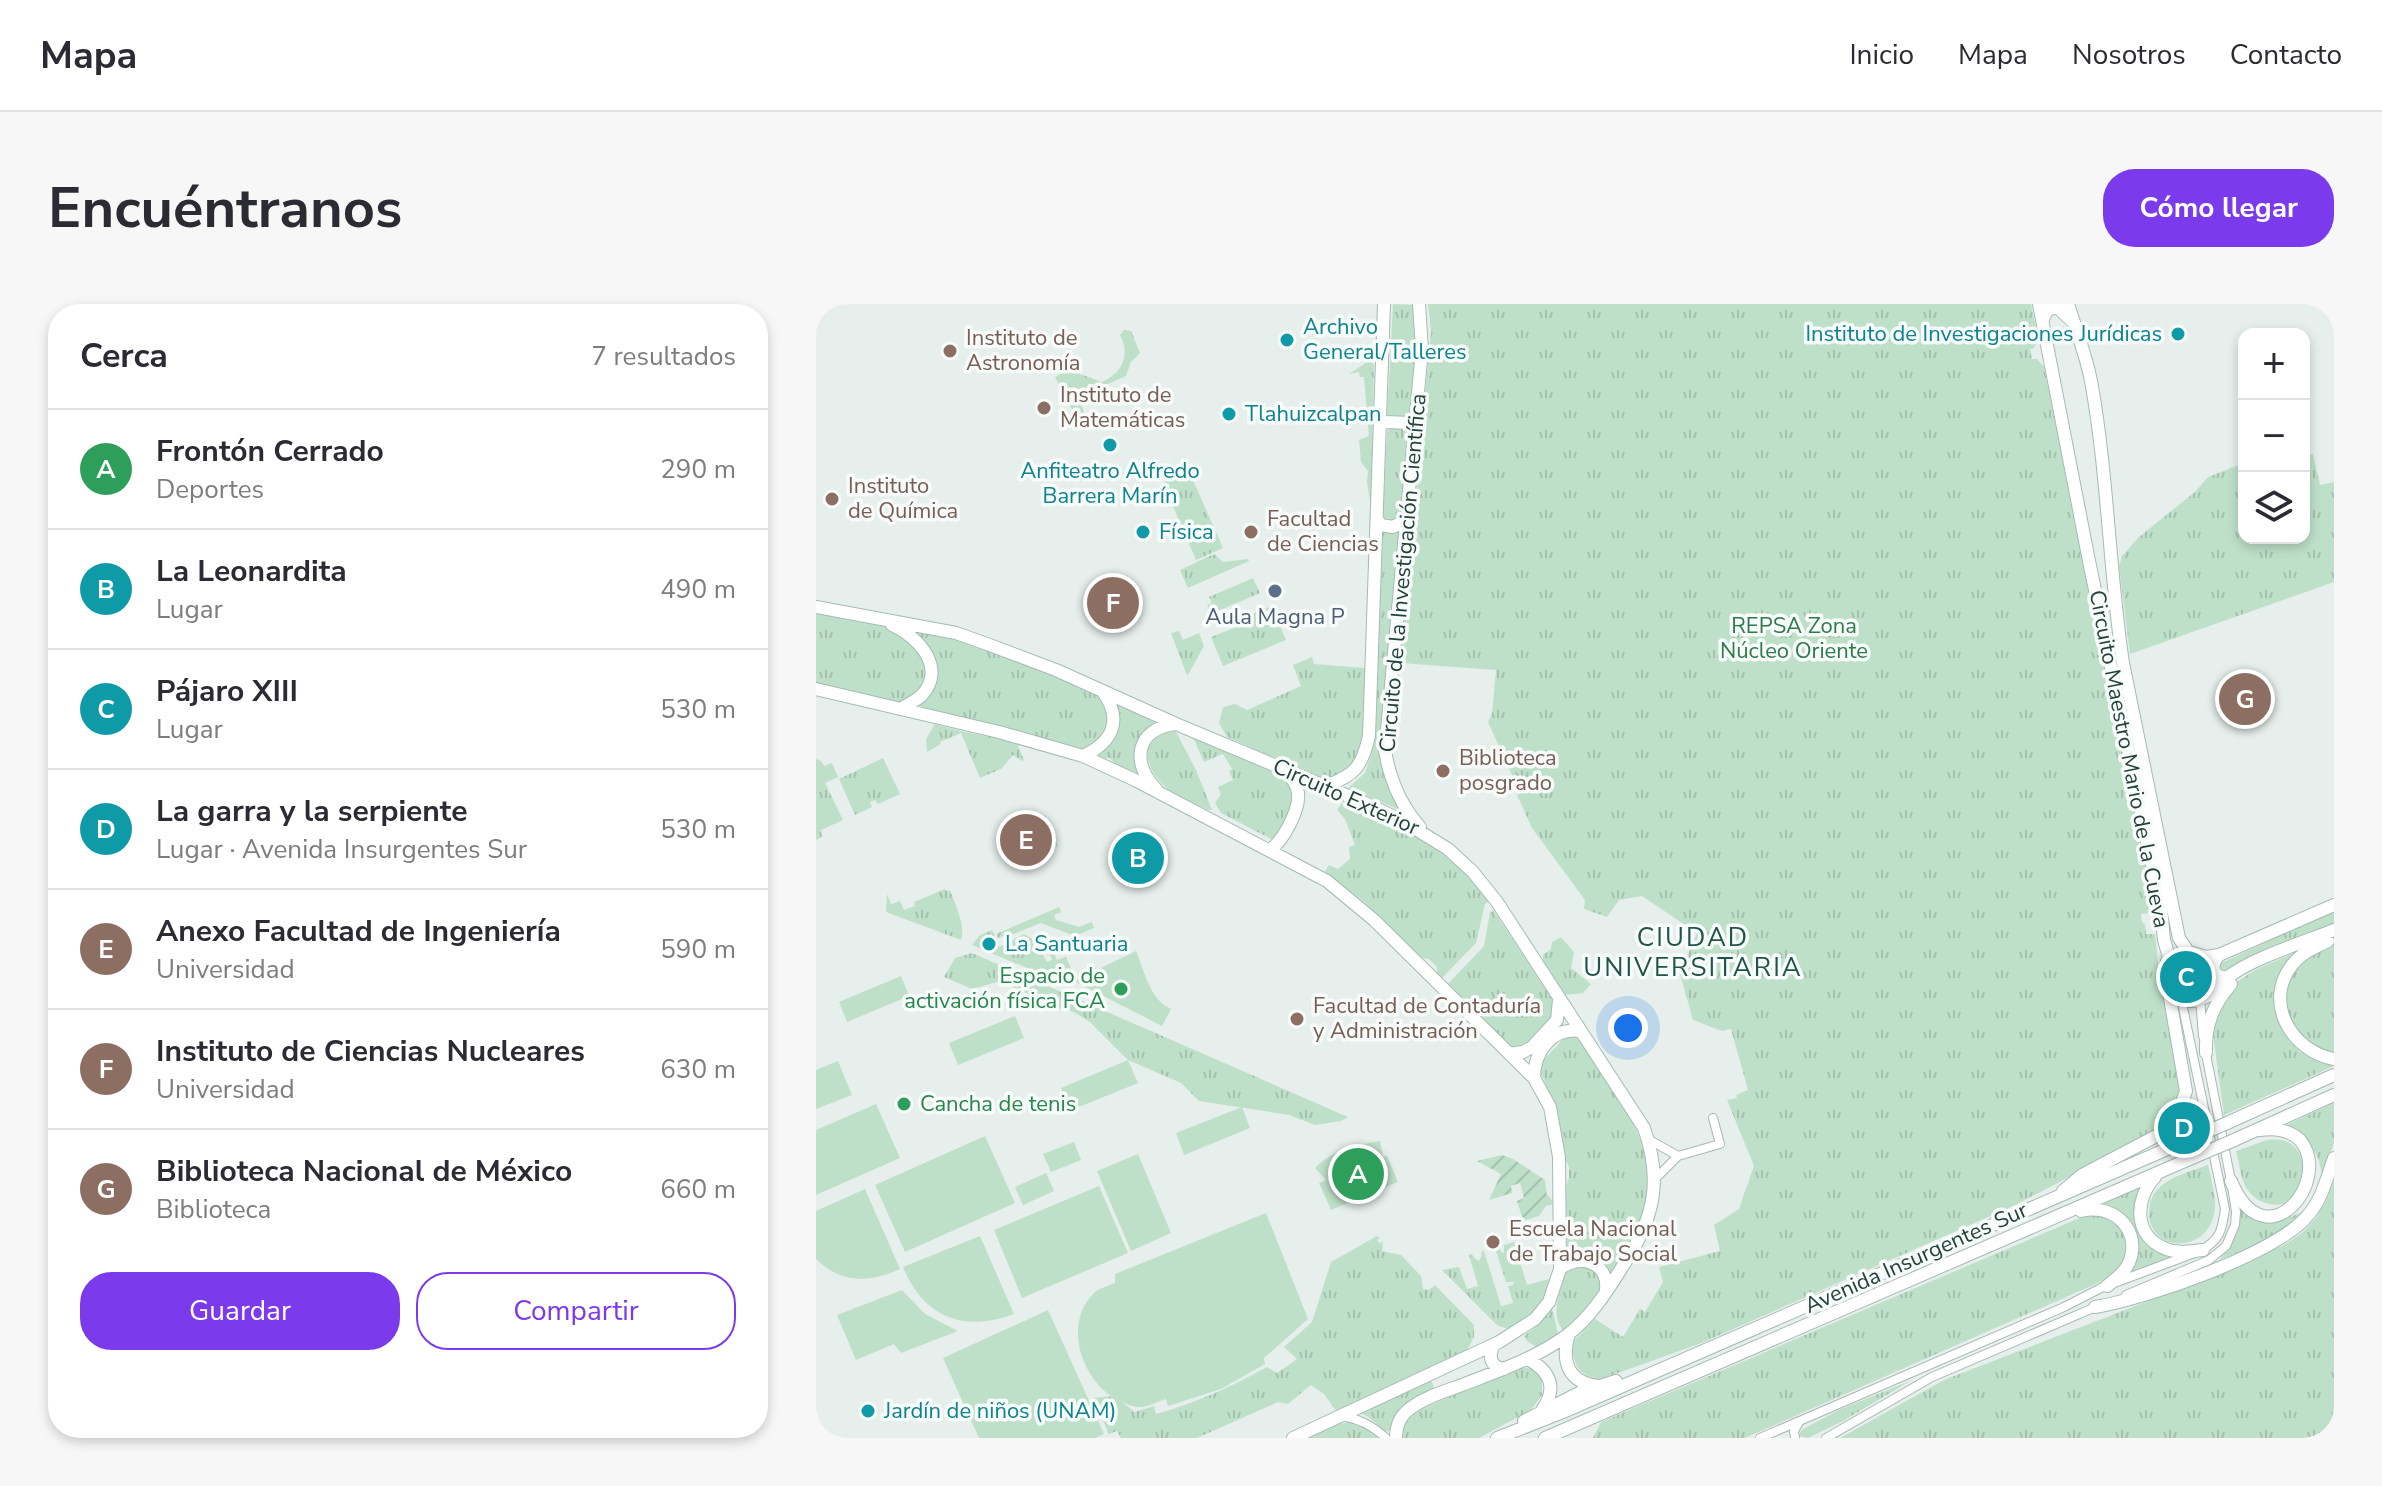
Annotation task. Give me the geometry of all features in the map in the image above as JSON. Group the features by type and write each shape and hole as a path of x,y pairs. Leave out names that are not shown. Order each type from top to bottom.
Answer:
{"street":[{"name":"Circuito de la Investigación Científica","path":"1419,304 1422,334 1415,428 1385,751 1401,801 1424,832"},
{"name":"Circuito Maestro Mario de la Cueva","path":"2039,304 2161,908 2164,940 2181,998 2225,1209 2223,1228 2213,1244 2203,1250"},
{"name":"Circuito Maestro Mario de la Cueva","path":"1826,1438 1932,1377 2209,1260 2232,1236 2235,1225 2236,1212 2206,1053 2195,962 2179,938 2123,663 2097,421 2090,377 2068,304"},
{"name":"Circuito de la Investigación Científica","path":"1326,786 1342,780 1359,766 1369,736 1385,305"},
{"path":"2043,319 2047,310 2057,307 2074,323"},
{"path":"1380,425 1386,422 1410,423 1415,428"},
{"path":"1377,519 1381,525 1393,527 1407,519"},
{"path":"2089,561 2100,574 2113,576"},
{"name":"Circuito Exterior","path":"816,607 956,633 1101,690 1326,786 1424,832 1473,872 1497,902 1635,1113 1648,1139 1653,1158 1655,1179 1652,1207 1642,1235 1605,1293 1588,1316 1569,1334 1528,1359 1423,1400 1406,1412 1398,1423 1396,1438"},
{"path":"871,617 914,636 931,663 930,682 922,695 900,709"},
{"path":"816,689 999,732 1083,756 1270,850 1340,890 1534,1078 1550,1107 1556,1131 1560,1186 1560,1269 1554,1291 1542,1312 1494,1345 1293,1438"},
{"path":"1083,756 1103,744 1113,726 1113,710 1101,690"},
{"path":"1161,794 1151,784 1142,767 1141,748 1152,732 1176,724"},
{"path":"1270,850 1280,843 1298,801 1297,788 1286,770"},
{"path":"2057,1197 2082,1175 2162,1133 2172,1125 2181,1109 2186,1084 2166,975 2169,956 2174,952 2187,951 2206,957 2219,955 2334,905"},
{"path":"2181,998 2187,1002 2211,995 2228,977 2248,965 2334,930"},
{"path":"2334,937 2293,964 2284,980 2281,1003 2288,1029 2297,1041 2315,1053 2334,1059"},
{"path":"2219,955 2213,970 2216,975 2228,977"},
{"path":"2206,1053 2205,1037 2213,1009 2248,965"},
{"path":"1509,1054 1532,1047 1557,1020 1559,1000"},
{"path":"1534,1078 1538,1054 1560,1032 1580,1031"},
{"name":"Avenida Insurgentes Sur","path":"1495,1438 2334,1075"},
{"name":"Avenida Insurgentes Sur","path":"1545,1438 2334,1095"},
{"path":"1655,1179 1678,1156 1720,1144 1713,1118"},
{"path":"2231,1181 2244,1205 2269,1217 2293,1211 2309,1196 2315,1175 2308,1147 2284,1130 2259,1130"},
{"path":"1648,1139 1678,1156"},
{"path":"2095,1307 2144,1296 2233,1261 2286,1236 2316,1205 2334,1158"},
{"path":"2168,1169 2154,1179 2142,1195 2140,1211 2143,1225 2154,1242 2168,1250 2203,1250"},
{"path":"2047,1220 2097,1209 2112,1213 2123,1222 2131,1239 2131,1257 2126,1269 2107,1286"},
{"path":"1760,1438 2107,1286 2203,1250"},
{"path":"1560,1269 1575,1261 1586,1260 1595,1264 1605,1275 1605,1293"},
{"path":"1569,1334 1565,1357 1571,1372 1585,1383 1599,1386"},
{"path":"1494,1345 1491,1360 1495,1366 1504,1369"},
{"path":"1528,1359 1540,1366 1549,1378 1550,1395 1542,1410"},
{"path":"1438,1370 1436,1378 1439,1386 1447,1391"},
{"path":"1495,1438 1542,1410 1599,1386 1650,1373"},
{"path":"1341,1416 1358,1418 1386,1438"},
{"path":"1795,1438 1795,1427 1803,1420"}],"green space":[{"path":"1393,304 1413,305 1416,340 1411,414 1405,417 1387,417"},
{"name":"REPSA Zona Núcleo Oriente","path":"1428,304 2031,304 2038,337 2034,348 2030,349 2032,359 2037,359 2044,367 2150,884 2154,913 2141,914 2142,923 2145,924 2146,934 2155,934 2160,983 2181,1086 2173,1111 2157,1132 2011,1207 1699,1344 1601,1379 1587,1376 1578,1368 1573,1356 1573,1342 1595,1319 1623,1337 1640,1309 1645,1312 1663,1282 1659,1267 1720,1251 1714,1225 1739,1209 1754,1166 1727,1100 1737,1098 1736,1095 1748,1090 1731,1029 1722,1031 1693,1020 1680,974 1697,933 1642,896 1619,900 1607,917 1584,909 1585,900 1532,828 1488,722 1492,713 1496,670 1400,663 1431,332"},
{"path":"1124,330 1131,331 1140,353 1131,362 1126,376 1078,397 1085,414 1076,417 1055,377 1075,363 1080,374 1102,382 1115,374 1123,363 1125,350 1120,335"},
{"path":"1367,362 1374,365 1371,506 1368,471 1361,462 1359,440 1369,436 1364,377 1360,377 1359,372 1349,374"},
{"path":"1391,427 1406,428 1409,432 1399,521 1385,521 1383,518 1387,432"},
{"path":"2310,454 2313,454 2320,485 2334,482 2334,582 2130,654 2119,565 2123,555 2139,537 2195,492 2208,477 2238,465 2238,544 2310,544"},
{"path":"1189,471 1223,548 1196,560 1163,483"},
{"path":"1400,530 1380,740 1386,777 1402,811 1348,788 1365,773 1373,749 1383,532"},
{"path":"1214,554 1223,562 1249,561 1188,588 1180,570"},
{"path":"1253,578 1260,593 1211,614 1207,605 1212,603 1209,597"},
{"path":"1272,606 1286,640 1223,666 1211,637 1244,624 1242,618"},
{"path":"816,613 873,622 906,637 923,658 925,674 920,687 898,704 816,686"},
{"path":"914,629 1008,658 1098,695 1108,716 1105,733 1084,749 913,708 924,700 933,656"},
{"path":"1179,631 1183,640 1199,633 1204,646 1188,675 1171,633"},
{"path":"1312,657 1314,664 1365,668 1361,748 1351,768 1328,779 1227,737 1219,723 1223,707 1235,704 1247,710 1301,686 1293,665"},
{"path":"1114,701 1160,721 1139,743 1148,785 1122,771 1110,758 1096,759 1095,755 1109,739"},
{"path":"935,724 1016,741 1024,760 1013,755 1001,769 980,778 961,733 927,752 926,739"},
{"path":"1175,730 1212,810 1173,793 1150,767 1148,748 1153,740"},
{"path":"1192,735 1286,777 1292,789 1292,802 1273,840 1221,813 1215,803 1221,794 1218,787 1233,780 1229,771 1232,769 1223,754 1204,762"},
{"path":"883,758 900,794 878,804 875,800 870,802 872,807 855,815 839,779"},
{"path":"816,759 824,766 832,763 838,777 825,783 843,820 821,830 822,837 816,840"},
{"path":"1342,803 1376,814 1424,840 1465,874 1489,901 1485,904 1476,943 1442,978 1429,959 1422,958 1362,900 1325,872 1329,865 1338,869 1350,859 1349,847 1355,845 1345,819 1337,810"},
{"path":"1033,813 1036,819 1045,815 1058,846 1036,856 1022,818"},
{"path":"945,889 950,890 959,915 961,940 886,912 887,894 891,904 900,901 904,910 915,906 914,902"},
{"path":"1059,907 1061,912 1054,915 1056,920 1079,927 1092,922 1094,928 1075,936 1041,923 1006,937 998,938 996,934"},
{"path":"1493,910 1552,999 1552,1017 1526,1044 1518,1047 1508,1045 1448,984 1484,946 1490,912"},
{"path":"2334,911 2334,927 2222,972 2217,965"},
{"path":"992,930 999,947 1024,934 1043,945 1045,951 1042,953 1047,962 1052,960 1049,952 1053,951 1057,960 1066,957 1072,970 1070,977 1056,980 972,945 980,935"},
{"path":"1561,937 1574,952 1571,968 1591,984 1583,993 1565,995 1543,960 1552,942"},
{"path":"2334,943 2334,1054 2312,1048 2301,1041 2290,1022 2286,998 2287,987 2296,967"},
{"name":"Espacio de activación física FCA","path":"1136,951 1153,992 1171,1009 1162,1026 1074,981"},
{"path":"2298,951 2282,971 2275,1003 2282,1028 2299,1051 2334,1066 2224,1115 2212,1027 2221,1003 2234,984 2255,970"},
{"path":"972,953 1348,1117 1315,1125 1289,1115 1199,1101 1181,1083 1128,1060 1091,1023 1074,1012 1057,1008 1001,981 972,989 944,977 955,958"},
{"path":"901,976 909,996 847,1022 839,1002"},
{"path":"1015,1016 1024,1038 958,1065 949,1043"},
{"path":"1573,1036 1580,1040 1622,1103 1643,1147 1648,1171 1648,1195 1641,1221 1610,1275 1593,1257 1567,1257 1566,1187 1569,1167 1564,1157 1558,1112 1540,1071 1541,1063 1565,1037"},
{"path":"1128,1060 1138,1083 1069,1111 1061,1088"},
{"path":"838,1061 852,1095 816,1109 816,1070"},
{"path":"2334,1103 2334,1143 2322,1176 2312,1146 2301,1134 2286,1125"},
{"path":"876,1104 900,1158 816,1195 816,1130"},
{"path":"1242,1107 1250,1128 1184,1155 1176,1133"},
{"path":"985,1136 1015,1203 905,1252 875,1185"},
{"path":"2267,1140 2284,1141 2295,1147 2306,1175 2295,1196 2280,1205 2258,1200 2247,1189 2236,1151"},
{"path":"1380,1141 1383,1157 1387,1156 1398,1182 1331,1210 1319,1183 1326,1180 1315,1168 1337,1153"},
{"path":"1074,1142 1081,1160 1051,1172 1043,1154"},
{"path":"1138,1154 1171,1233 1131,1251 1097,1171"},
{"path":"1502,1155 1545,1180 1547,1196 1554,1204 1546,1206 1539,1216 1526,1220 1517,1201 1524,1198 1520,1183 1511,1186 1512,1193 1489,1200 1501,1174 1477,1161"},
{"path":"2208,1165 2215,1202 2213,1219 2205,1232 2195,1240 2182,1243 2170,1242 2159,1236 2152,1226 2149,1211 2154,1194 2163,1184"},
{"path":"1046,1173 1054,1191 1023,1205 1015,1187"},
{"path":"2334,1180 2334,1438 1840,1438 1944,1380 2205,1279 2284,1245 2302,1233 2316,1218"},
{"path":"1099,1186 1128,1253 1022,1298 994,1230"},
{"path":"2140,1188 2137,1211 2139,1230 2149,1245 2170,1258 2130,1274 2138,1252 2134,1231 2120,1214 2098,1204"},
{"path":"865,1189 900,1269 877,1277 856,1279 836,1273 816,1259 816,1211"},
{"path":"2240,1208 2259,1218 2275,1221 2310,1208 2276,1237 2219,1260 2236,1236"},
{"path":"1266,1213 1308,1319 1264,1358 1265,1364 1221,1389 1168,1406 1166,1399 1139,1407 1124,1403 1106,1392 1087,1367 1078,1337 1084,1307 1093,1294 1115,1283 1115,1274"},
{"path":"2089,1214 2116,1224 2126,1241 2124,1264 2107,1279 1745,1438 1593,1438 1601,1422"},
{"path":"980,1236 1014,1314 978,1322 962,1321 934,1309 911,1284 903,1267"},
{"path":"1377,1236 1379,1243 1383,1242 1382,1251 1401,1255 1421,1276 1423,1289 1429,1290 1435,1285 1474,1325 1474,1337 1467,1350 1338,1414 1324,1394 1311,1385 1288,1404 1278,1402 1197,1438 1121,1438 1117,1431 1109,1434 1093,1398 1114,1396 1135,1412 1154,1406 1156,1414 1213,1394 1267,1367 1277,1373 1297,1359 1284,1347 1312,1322 1331,1262"},
{"path":"1514,1242 1527,1285 1552,1280 1535,1309 1509,1329 1498,1326 1442,1270 1459,1267 1467,1289 1478,1286 1469,1255 1472,1254 1479,1261 1484,1251 1501,1306 1513,1303 1508,1286 1514,1282 1506,1282 1495,1248 1499,1247 1504,1253 1504,1245"},
{"path":"1582,1264 1596,1274 1601,1290 1563,1331 1556,1309 1559,1294 1566,1271"},
{"path":"902,1290 925,1314 958,1331 901,1353 894,1344 856,1360 837,1315"},
{"path":"1552,1308 1558,1334 1537,1347 1524,1336"},
{"path":"1048,1310 1104,1434 1095,1438 979,1438 943,1358"},
{"path":"1521,1367 1534,1369 1542,1378 1542,1395 1531,1410 1479,1438 1401,1438 1403,1426 1415,1411"},
{"path":"1431,1380 1435,1390 1399,1412 1389,1431 1384,1431 1361,1413"},
{"path":"1912,1380 1843,1421 1808,1438 1799,1436 1801,1430 1839,1410"},
{"path":"1352,1422 1379,1438 1309,1438 1337,1424"}],"place":[{"name":"Instituto de Investigaciones Jurídicas","path":"2178,334"},
{"name":"Archivo General/Talleres","path":"1287,340"},
{"name":"Instituto de Astronomía","path":"950,351"},
{"name":"Instituto de Matemáticas","path":"1044,408"},
{"name":"Tlahuizcalpan","path":"1229,414"},
{"name":"Anfiteatro Alfredo Barrera Marín","path":"1110,445"},
{"name":"Instituto de Química","path":"832,499"},
{"name":"Física","path":"1143,532"},
{"name":"Facultad de Ciencias","path":"1251,532"},
{"name":"Aula Magna P","path":"1275,591"},
{"name":"Instituto de Ciencias Nucleares","path":"1113,603"},
{"name":"Biblioteca Nacional de México","path":"2245,699"},
{"name":"Biblioteca posgrado","path":"1443,771"},
{"name":"Anexo Facultad de Ingeniería","path":"1026,840"},
{"name":"La Leonardita","path":"1138,858"},
{"name":"La Santuaria","path":"989,944"},
{"name":"Pájaro XIII","path":"2186,977"},
{"name":"Espacio de activación física FCA","path":"1121,989"},
{"name":"Facultad de Contaduría y Administración","path":"1297,1019"},
{"name":"Cancha de tenis","path":"904,1104"},
{"name":"La garra y la serpiente","path":"2184,1128"},
{"name":"Frontón Cerrado","path":"1358,1174"},
{"name":"Escuela Nacional de Trabajo Social","path":"1493,1242"},
{"name":"Jardín de niños (UNAM)","path":"868,1411"}],"district":[{"name":"CIUDAD UNIVERSITARIA","path":"1693,952"}]}
